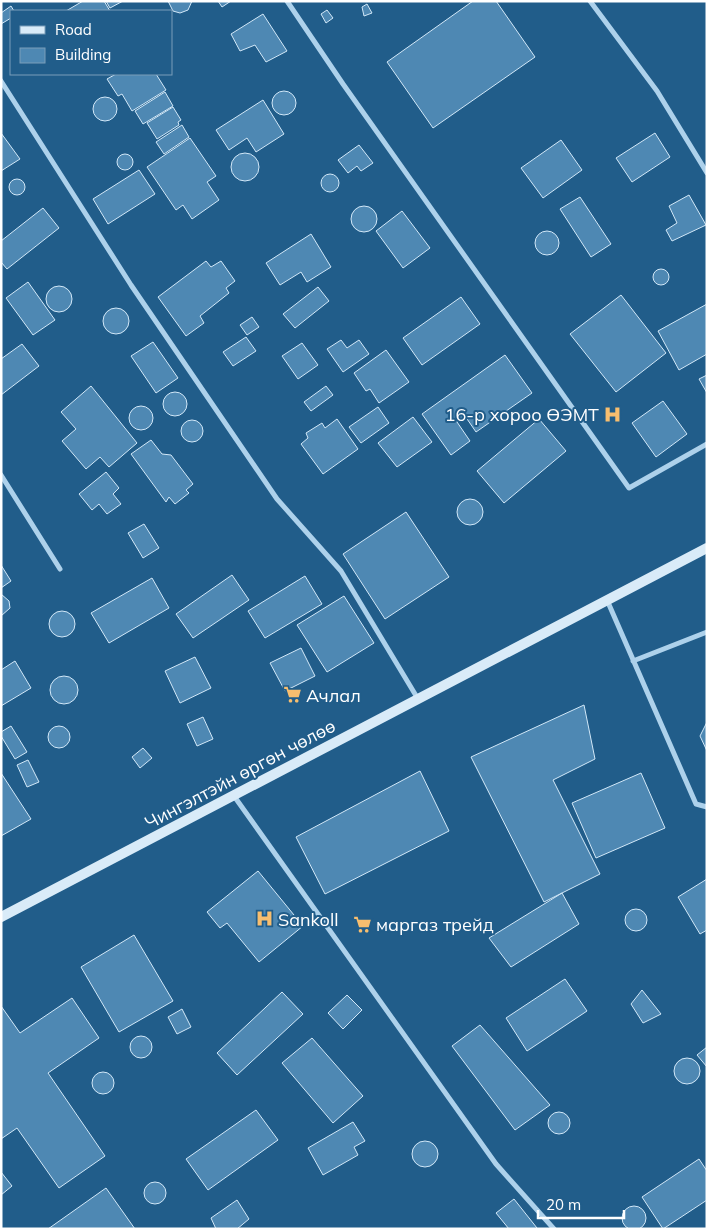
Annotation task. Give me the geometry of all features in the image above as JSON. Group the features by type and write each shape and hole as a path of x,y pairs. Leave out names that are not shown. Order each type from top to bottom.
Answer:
{"main road":[{"name":"Чингэлтэйн өргөн чөлөө","path":"1,917 707,548"}],"street":[{"path":"287,1 343,84 629,488 707,444"},
{"path":"590,1 658,91 707,173"},
{"path":"1,81 131,285 277,499 340,571 418,699"},
{"path":"1,475 60,569"},
{"path":"607,600 696,804 707,807"},
{"path":"634,661 707,632"},
{"path":"233,795 496,1164 554,1229"}],"building":[{"path":"83,1 104,1 109,10 68,10"},
{"path":"106,1 123,1 110,8"},
{"path":"168,1 192,1 188,10 180,13 173,11"},
{"path":"218,1 231,1 222,7"},
{"path":"473,1 496,1 535,57 433,128 387,62"},
{"path":"367,4 372,13 364,16 362,7"},
{"path":"11,6 13,10 10,10 10,19 1,24 1,13"},
{"path":"327,10 333,18 326,23 321,14"},
{"path":"263,14 287,51 266,62 255,45 240,51 231,34"},
{"path":"114,75 157,75 166,90 132,111 122,94 118,96 107,79"},
{"path":"284,91 292,95 296,103 292,111 284,115 276,111 272,103 276,95"},
{"path":"165,92 173,106 143,124 135,111"},
{"path":"105,97 110,98 116,104 116,114 110,120 105,121 100,120 94,114 93,109 94,104 100,98"},
{"path":"263,100 284,134 256,152 247,138 229,150 216,130"},
{"path":"173,107 181,120 178,122 179,125 157,139 147,123"},
{"path":"182,125 189,137 164,154 156,142"},
{"path":"1,133 20,159 1,171"},
{"path":"655,133 670,157 632,182 616,158"},
{"path":"190,138 216,176 207,182 219,200 192,219 183,205 176,210 147,167"},
{"path":"561,140 582,170 543,198 521,168"},
{"path":"359,145 373,163 361,171 357,166 348,173 338,160"},
{"path":"245,153 255,157 259,167 255,177 245,181 235,177 231,167 235,157"},
{"path":"122,154 128,154 133,159 131,168 122,170 117,165 117,159"},
{"path":"139,170 155,194 108,224 93,199"},
{"path":"330,174 336,177 339,183 336,189 330,192 324,189 321,183 324,177"},
{"path":"14,179 20,179 25,184 23,193 14,195 9,190 9,184"},
{"path":"689,195 706,225 672,241 666,230 677,223 669,206"},
{"path":"580,197 611,244 591,257 560,209"},
{"path":"364,206 373,210 377,219 373,228 364,232 355,228 351,219 355,210"},
{"path":"43,208 59,228 7,269 1,262 1,241"},
{"path":"402,211 430,248 403,268 376,231"},
{"path":"547,231 552,232 558,238 558,248 552,254 547,255 542,254 536,248 535,243 536,238 542,232"},
{"path":"311,234 331,267 307,282 301,272 280,285 266,263"},
{"path":"206,261 211,267 221,261 235,281 226,288 229,293 200,316 204,323 186,336 158,297"},
{"path":"658,269 664,269 669,274 667,283 658,285 653,280 653,274"},
{"path":"28,282 55,320 33,335 6,298"},
{"path":"59,286 68,290 72,299 68,308 59,312 50,308 46,299 50,290"},
{"path":"318,287 329,301 295,328 283,314"},
{"path":"621,295 666,353 616,392 570,334"},
{"path":"461,297 480,324 422,365 403,338"},
{"path":"707,304 707,354 679,370 658,331"},
{"path":"116,308 125,312 129,321 125,330 116,334 107,330 103,321 107,312"},
{"path":"252,317 259,327 247,335 240,325"},
{"path":"246,337 256,351 233,366 223,352"},
{"path":"341,340 347,348 359,340 369,354 343,372 327,349"},
{"path":"153,342 178,378 156,393 131,356"},
{"path":"302,343 318,365 298,379 282,356"},
{"path":"22,344 39,366 1,395 1,359"},
{"path":"386,350 409,382 379,403 370,389 366,391 354,373"},
{"path":"505,355 532,393 476,432 465,416 457,422 470,441 451,455 422,414"},
{"path":"707,375 707,393 699,379"},
{"path":"91,386 137,443 109,467 100,457 86,469 62,441 76,429 61,412"},
{"path":"326,386 333,395 311,411 304,402"},
{"path":"175,392 183,396 187,404 183,412 175,416 167,412 163,404 167,396"},
{"path":"663,401 687,434 656,457 632,423"},
{"path":"141,406 150,409 153,418 150,427 141,430 132,427 129,418 132,409"},
{"path":"378,407 389,423 361,443 349,427"},
{"path":"413,417 432,442 397,467 378,443"},
{"path":"337,419 358,449 323,474 301,444 308,438 306,433 322,423 325,428"},
{"path":"539,419 566,451 504,503 477,471"},
{"path":"192,420 200,423 203,431 200,439 192,442 184,439 181,431 184,423"},
{"path":"151,440 162,454 171,455 193,484 186,490 189,493 175,504 169,497 166,502 131,454"},
{"path":"106,472 119,488 113,494 121,504 107,514 99,504 92,510 79,494"},
{"path":"470,499 479,503 483,512 479,521 470,525 461,521 457,512 461,503"},
{"path":"406,512 449,577 385,619 343,554"},
{"path":"144,524 159,548 143,558 128,533"},
{"path":"1,565 11,581 1,588"},
{"path":"232,575 249,600 193,638 176,614"},
{"path":"305,576 322,604 265,638 248,611"},
{"path":"152,578 169,608 109,643 91,613"},
{"path":"1,594 9,601 10,608 1,616"},
{"path":"344,596 374,643 327,672 297,625"},
{"path":"62,611 71,615 75,624 71,633 62,637 53,633 49,624 53,615"},
{"path":"301,648 315,676 285,691 270,663"},
{"path":"195,657 211,688 180,703 165,671"},
{"path":"15,661 31,688 1,706 1,670"},
{"path":"64,676 74,680 78,690 74,700 64,704 54,700 50,690 54,680"},
{"path":"584,705 595,759 553,780 600,874 544,902 471,757"},
{"path":"203,717 213,739 197,746 187,724"},
{"path":"707,722 707,751 700,736"},
{"path":"11,726 27,752 15,759 1,736 1,732"},
{"path":"59,726 67,729 70,737 67,745 59,748 51,745 48,737 51,729"},
{"path":"143,748 152,758 140,768 132,757"},
{"path":"28,760 39,782 27,787 17,765"},
{"path":"420,771 449,831 325,894 296,837"},
{"path":"1,773 31,819 1,836"},
{"path":"641,773 665,828 596,858 572,803"},
{"path":"258,871 303,926 259,962 227,923 220,928 207,912"},
{"path":"707,879 707,930 700,934 678,897"},
{"path":"562,893 579,924 511,967 489,938"},
{"path":"636,909 644,912 647,920 644,928 636,931 628,928 625,920 628,912"},
{"path":"134,935 173,1001 119,1032 81,967"},
{"path":"565,979 587,1011 527,1051 506,1018"},
{"path":"642,990 661,1014 643,1023 631,1004"},
{"path":"282,992 303,1014 237,1075 217,1053"},
{"path":"347,995 362,1010 343,1029 328,1013"},
{"path":"72,998 99,1038 48,1073 105,1156 59,1188 17,1128 1,1139 1,1006 20,1033"},
{"path":"182,1009 191,1027 177,1034 168,1017"},
{"path":"480,1025 550,1105 515,1130 452,1046"},
{"path":"141,1036 149,1039 152,1047 149,1055 141,1058 133,1055 130,1047 133,1039"},
{"path":"312,1038 363,1096 333,1123 282,1063"},
{"path":"707,1047 707,1067 697,1055"},
{"path":"687,1058 696,1062 700,1071 696,1080 687,1084 678,1080 674,1071 678,1062"},
{"path":"103,1072 111,1075 114,1083 111,1091 103,1094 95,1091 92,1083 95,1075"},
{"path":"256,1110 278,1140 208,1190 186,1159"},
{"path":"559,1112 567,1115 570,1123 567,1131 559,1134 551,1131 548,1123 551,1115"},
{"path":"353,1122 365,1141 354,1147 358,1155 323,1175 308,1148"},
{"path":"425,1141 434,1145 438,1154 434,1163 425,1167 416,1163 412,1154 416,1145"},
{"path":"699,1159 707,1171 707,1200 663,1229 642,1197"},
{"path":"1,1172 12,1186 1,1195"},
{"path":"155,1182 163,1185 166,1193 163,1201 155,1204 147,1201 144,1193 147,1185"},
{"path":"106,1188 135,1229 48,1229"},
{"path":"514,1199 537,1228 509,1229 496,1213"},
{"path":"237,1200 249,1219 237,1229 216,1229 211,1218"},
{"path":"634,1206 643,1209 646,1218 643,1227 634,1230 625,1227 622,1218 625,1209"}],"place":[{"name":"16-р хороо ӨЭМТ","path":"613,414"},
{"name":"Ачлал","path":"292,695"},
{"name":"Sankoll","path":"264,919"},
{"name":"маргаз трейд","path":"362,924"}]}
